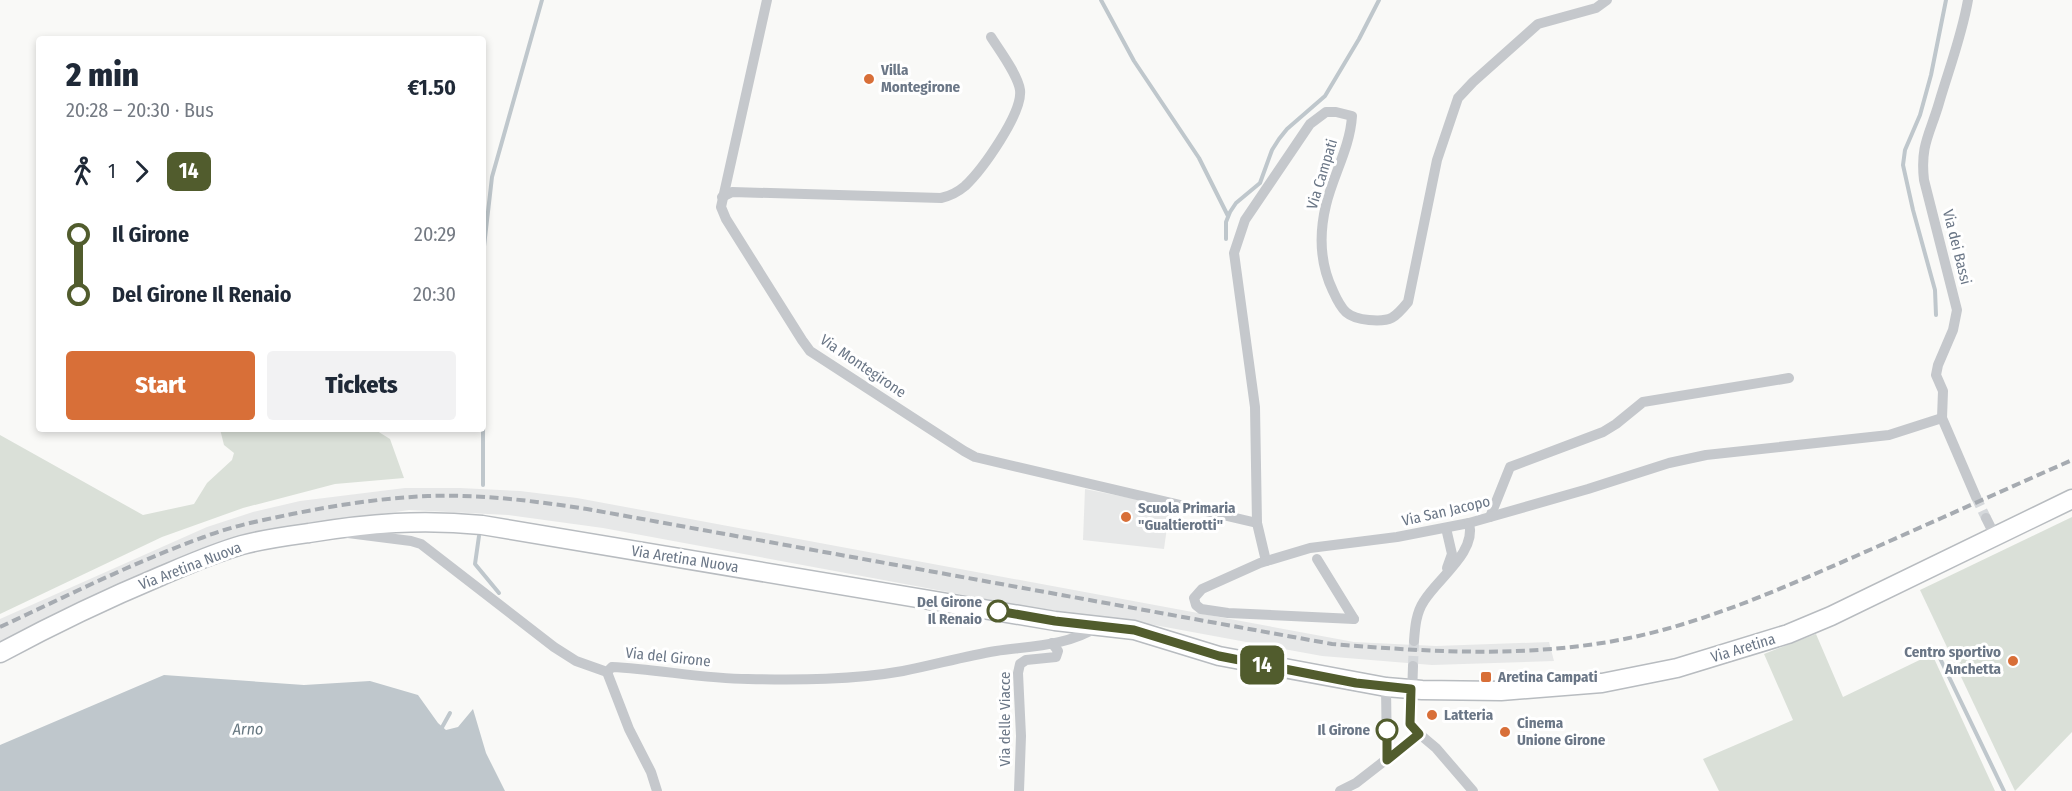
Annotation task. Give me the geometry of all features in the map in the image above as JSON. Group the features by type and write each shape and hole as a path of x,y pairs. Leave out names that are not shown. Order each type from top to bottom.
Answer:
{"main road":[{"name":"Via Aretina","path":"1386,687 1501,692 1611,682 1677,668 1788,634 1831,616 2072,499"},
{"name":"Via Aretina Nuova","path":"0,653 47,627 124,591 210,555 243,545 321,531 385,522 429,521 482,525 1055,621 1134,630 1219,656 1386,687"}],"street":[{"name":"Via Montegirone","path":"767,0 722,197 722,207 726,219 810,351 975,457 1257,523"},
{"name":"Via Campati","path":"1266,561 1257,523 1255,407 1234,254 1245,220 1310,124 1326,112 1352,116 1348,143 1326,204 1321,237 1322,255 1330,286 1346,315 1383,322 1396,316 1408,302 1437,160 1458,98 1538,24 1596,8 1607,0"},
{"name":"Via dei Bassi","path":"1968,0 1922,159 1924,180 1957,310 1953,330 1938,364 1936,375 1943,391 1941,418 1976,497"},
{"path":"722,197 732,192 940,198 950,196 965,186 981,168 1011,122 1020,103 1020,89 992,37"},
{"path":"1490,517 1510,467 1603,432 1643,402 1789,378"},
{"name":"Via San Jacopo","path":"1317,559 1354,618 1235,614 1206,610 1196,605 1195,595 1202,589 1266,561 1310,548 1397,537 1469,523 1669,463 1706,455 1889,435 1941,418"},
{"path":"1986,518 1995,536"},
{"path":"1414,641 1420,608 1446,572 1465,551 1470,533 1469,523"},
{"path":"1446,528 1452,554 1446,572"},
{"name":"Via del Girone","path":"321,531 421,544 554,647 576,661 607,672 612,667 639,668 748,680 857,676 903,671 994,652 1076,639 1097,627"},
{"path":"1052,643 1055,621"},
{"name":"Via delle Viacce","path":"1018,791 1020,773 1019,667 1026,660 1056,657 1058,651 1052,643"},
{"path":"1413,666 1410,724 1473,791"},
{"path":"607,672 628,729 651,772 657,791"},
{"path":"1386,687 1387,760"},
{"path":"1340,791 1353,785 1419,734"}],"shaded area":[{"path":"221,432 379,432 390,439 404,478 335,484 243,508 162,537 0,614 0,435 143,515 194,504 207,483 232,460 234,453 224,445"},
{"path":"405,488 520,491 577,498 1354,642 1436,646 1549,642 1554,661 1432,665 1322,656 1138,622 1029,607 603,528 508,515 409,510 286,528 41,623 0,642 0,619 207,527 253,512 300,501"},
{"name":"Scuola Primaria \"Gualtierotti\"","path":"1085,489 1170,506 1164,549 1083,540"},
{"name":"Centro sportivo Anchetta","path":"2072,517 2072,732 2015,791 1920,590"},
{"path":"1816,634 1843,697 1932,654 1995,791 1719,791 1703,759 1793,720 1764,654"}],"water":[{"name":"Arno","path":"164,675 304,685 370,681 418,695 438,723 446,730 458,727 473,709 486,753 505,791 0,791 0,745"}],"waterway":[{"path":"486,229 492,177 542,0"},
{"path":"1101,0 1134,61 1199,158 1228,216"},
{"path":"1226,239 1226,222 1230,212 1236,203 1260,183 1272,150 1287,129 1325,96 1379,0"},
{"path":"1936,315 1935,290 1903,165 1905,150 1920,115 1931,75 1946,0"},
{"path":"483,432 483,485"},
{"path":"479,536 475,564 499,593"},
{"path":"1936,650 2004,791"},
{"path":"440,731 450,713"}],"tunnel":[{"path":"1976,497 1986,518"},
{"path":"1413,666 1414,641"}],"railway":[{"path":"0,627 126,568 225,530 343,505 394,498 468,496 587,509 1332,644 1463,652 1562,648 1629,638 1663,630 1728,609 1824,570 2072,460"}],"bus line":[{"name":"14","path":"998,611 1097,627 1134,630 1219,656 1356,683 1411,689 1410,724 1419,734 1387,760 1387,730"}],"place":[{"name":"Villa Montegirone","path":"869,79"},
{"name":"Scuola Primaria \"Gualtierotti\"","path":"1126,517"},
{"name":"Del Girone Il Renaio","path":"998,611"},
{"name":"Centro sportivo Anchetta","path":"2013,661"},
{"name":"Aretina Campati","path":"1486,677"},
{"name":"Latteria","path":"1432,715"},
{"name":"Il Girone","path":"1387,730"},
{"name":"Cinema Unione Girone","path":"1505,732"}]}
